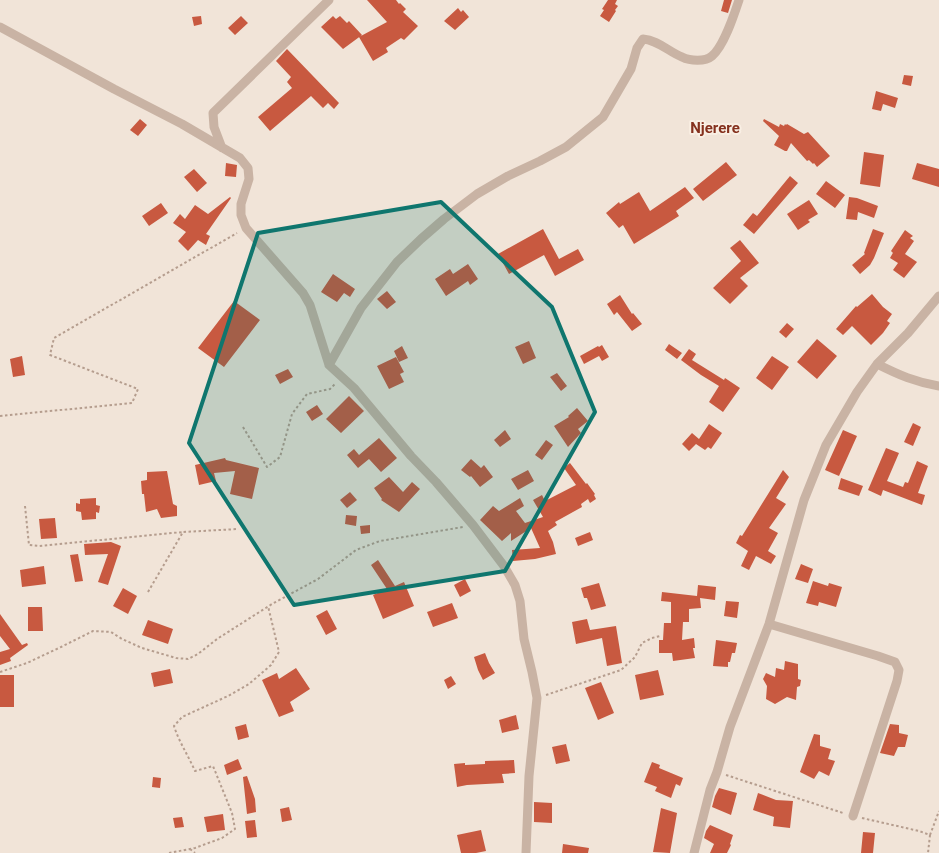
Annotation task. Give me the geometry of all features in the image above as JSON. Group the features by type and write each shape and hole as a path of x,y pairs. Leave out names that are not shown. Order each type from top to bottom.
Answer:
{"street":[{"path":"222,148 214,127 213,114 329,0"},
{"path":"329,365 361,308 397,262 421,239 477,194 566,147 603,117 632,69 637,48 643,40 653,41 683,58 707,60 713,56 722,42 739,0"},
{"path":"0,27 182,124 240,158 248,168 249,179 241,204 241,215 246,228 303,293 310,305 329,365 354,388 411,456 436,482 473,525 504,566 515,585 520,601 524,639 537,698 529,776 526,853"},
{"path":"694,853 710,790 730,727 769,624 804,500 826,445 857,392 877,364 908,333 939,296"},
{"path":"877,364 900,376 939,386"},
{"path":"769,624 895,662 899,670 898,682 853,816"}],"path":[{"path":"0,416 132,403 138,389 50,354 54,338 246,228"},
{"path":"243,427 267,467 280,457 292,414 307,394 330,389 342,377"},
{"path":"25,506 29,544 39,546 183,532 238,529"},
{"path":"0,672 61,648 93,631 111,632 142,648 176,658 188,659 268,606 318,579 356,550 380,541 473,525"},
{"path":"148,592 183,532"},
{"path":"169,853 190,849 222,838 235,829 232,813 213,766 195,771 174,726 182,717 228,696 248,684 272,665 279,652 268,606"},
{"path":"537,698 621,670 635,657 642,643 660,636"},
{"path":"717,772 853,816 930,835"},
{"path":"928,853 930,835 939,812"},
{"path":"190,849 194,853"}],"highlighted area":[{"path":"441,202 552,307 595,412 505,571 294,605 189,443 258,233"}],"building":[{"path":"367,0 396,0 406,9 403,12 418,26 404,40 401,38 386,48 388,52 373,61 359,37 387,22"},
{"path":"608,0 617,0 615,4 618,6 609,22 600,16"},
{"path":"724,0 732,0 728,13 721,11"},
{"path":"458,8 461,12 463,10 469,17 455,30 444,21"},
{"path":"201,16 202,24 194,26 192,17"},
{"path":"241,16 248,23 235,35 228,28"},
{"path":"333,16 336,19 340,16 347,23 349,21 362,35 343,49 321,27"},
{"path":"287,49 339,103 334,109 328,103 323,108 311,96 270,131 258,117 292,88 287,82 291,77 276,61"},
{"path":"904,75 913,76 911,86 902,84"},
{"path":"876,91 898,98 895,108 883,104 881,111 872,109"},
{"path":"140,119 147,125 138,136 130,130"},
{"path":"764,119 779,127 780,124 784,126 787,124 804,134 808,132 830,156 817,167 809,160 807,161 791,143 787,151 774,145 779,136 763,121"},
{"path":"864,152 884,155 880,187 860,184"},
{"path":"726,162 737,175 703,201 693,189"},
{"path":"226,163 237,165 236,177 225,176"},
{"path":"917,163 939,169 939,187 912,179"},
{"path":"194,169 207,183 197,192 184,177"},
{"path":"790,176 798,183 754,234 743,225 753,213 757,216"},
{"path":"826,181 845,195 835,208 816,194"},
{"path":"685,187 694,198 676,211 679,216 634,244 623,225 619,228 606,213 619,202 620,204 639,192 650,211"},
{"path":"230,197 206,234 210,236 206,245 198,240 188,251 178,241 186,232 173,223 180,214 185,219 195,205 208,214"},
{"path":"849,197 878,206 874,218 858,212 857,220 846,219"},
{"path":"809,200 818,214 808,220 810,222 798,230 787,214"},
{"path":"161,203 168,213 149,226 142,216"},
{"path":"543,229 559,259 578,249 584,260 555,276 544,255 509,274 498,254"},
{"path":"873,229 884,233 870,265 860,274 852,265 865,254"},
{"path":"905,230 913,236 910,238 914,241 905,254 917,262 904,278 893,270 898,263 890,258 893,253 891,251"},
{"path":"740,240 759,263 740,278 748,286 730,304 713,288 741,261 730,248"},
{"path":"468,264 478,279 470,285 468,281 446,296 435,279 450,269 453,274"},
{"path":"333,274 355,289 350,297 344,293 337,302 321,292"},
{"path":"387,291 396,302 387,309 377,299"},
{"path":"872,294 892,314 887,321 890,323 871,345 852,326 843,335 836,329 856,306"},
{"path":"620,295 632,314 642,324 632,331 617,312 614,315 607,304"},
{"path":"234,301 260,320 224,367 198,348"},
{"path":"787,323 794,329 786,338 779,332"},
{"path":"817,339 837,356 817,379 797,362"},
{"path":"529,341 536,358 523,364 515,347"},
{"path":"669,344 682,353 677,359 665,350"},
{"path":"602,345 609,357 602,361 599,356 584,364 580,356"},
{"path":"402,346 408,358 399,362 394,351"},
{"path":"689,349 696,354 692,360 740,388 723,412 709,402 719,386 681,360"},
{"path":"22,356 25,375 13,377 10,359"},
{"path":"772,356 789,367 772,390 756,378"},
{"path":"396,357 404,372 400,374 404,382 389,389 377,366"},
{"path":"288,369 293,377 280,384 275,375"},
{"path":"557,373 567,386 561,391 550,377"},
{"path":"349,396 364,411 341,433 326,419"},
{"path":"317,405 323,414 312,421 306,412"},
{"path":"577,408 588,421 578,429 581,433 568,447 554,426 569,417"},
{"path":"913,423 921,427 913,446 904,442"},
{"path":"709,424 722,433 711,449 708,447 705,450 696,444 689,451 682,444 692,433 699,439"},
{"path":"505,430 511,439 500,447 494,440"},
{"path":"843,430 857,436 839,476 825,470"},
{"path":"379,438 397,458 381,472 369,459 358,468 347,455 354,449 359,455"},
{"path":"546,440 553,445 542,460 535,455"},
{"path":"886,448 899,453 887,481 903,487 905,482 908,483 917,461 928,466 918,493 925,495 922,505 883,490 881,496 868,490"},
{"path":"225,458 226,460 259,468 252,499 230,494 235,471 214,473 216,481 199,485 195,465"},
{"path":"471,459 481,468 484,465 493,477 480,487 471,476 461,470"},
{"path":"570,463 595,494 596,499 590,503 588,499 581,504 582,507 555,522 557,525 548,531 556,554 535,559 513,561 512,550 540,548 531,528 511,541 511,533 502,541 480,520 493,506 499,511 520,498 524,506 516,511 525,523 543,517 533,500 542,495 545,501 576,485 564,468"},
{"path":"528,470 534,481 518,490 511,479"},
{"path":"783,470 789,477 776,498 786,504 769,528 778,533 768,551 776,556 771,564 756,556 749,570 741,566 748,551 736,543"},
{"path":"167,471 173,504 177,506 177,516 161,518 157,509 146,512 141,481 147,480 147,472"},
{"path":"389,477 403,492 412,482 420,489 399,512 381,500 374,488"},
{"path":"841,478 863,486 859,496 838,489"},
{"path":"350,492 357,500 347,508 340,500"},
{"path":"96,498 96,505 100,506 99,513 96,512 96,519 82,520 81,512 76,511 76,503 80,504 80,499"},
{"path":"346,515 357,516 356,526 345,524"},
{"path":"55,518 57,538 41,539 39,519"},
{"path":"370,525 370,533 361,534 360,526"},
{"path":"590,532 593,540 578,546 575,538"},
{"path":"111,542 121,546 108,585 98,582 108,554 85,555 84,544"},
{"path":"78,554 83,581 75,582 70,555"},
{"path":"378,560 395,586 404,582 414,606 383,619 373,595 387,589 371,565"},
{"path":"801,564 813,569 808,583 795,579"},
{"path":"44,566 46,584 22,587 20,570"},
{"path":"465,579 471,591 460,597 454,585"},
{"path":"813,581 828,586 829,583 842,587 836,607 819,602 818,606 806,603"},
{"path":"599,583 606,606 591,610 581,588"},
{"path":"698,585 716,587 715,600 700,598 701,608 689,609 689,622 683,622 682,640 694,638 695,658 673,661 672,653 659,653 659,640 663,640 664,623 671,623 671,602 661,601 662,592 697,596"},
{"path":"123,588 137,596 128,614 113,606"},
{"path":"726,601 739,602 737,618 724,616"},
{"path":"452,603 458,618 433,627 427,612"},
{"path":"28,607 42,607 43,631 28,631"},
{"path":"327,610 337,629 326,635 316,616"},
{"path":"0,614 22,645 27,643 28,645 10,658 11,661 0,665 0,652 10,649 0,636"},
{"path":"587,619 590,630 616,626 622,663 607,666 602,638 576,644 572,622"},
{"path":"148,620 173,629 168,644 142,635"},
{"path":"716,640 737,643 735,653 732,653 730,662 728,662 728,667 713,666"},
{"path":"485,653 495,673 483,680 474,657"},
{"path":"785,661 798,664 798,679 801,680 800,686 797,687 796,700 787,697 775,704 766,699 767,686 763,679 766,673 775,677 776,668 784,670"},
{"path":"296,668 310,689 290,702 294,711 279,717 262,680 277,673 279,679"},
{"path":"170,669 173,683 154,687 151,673"},
{"path":"658,670 664,695 640,700 635,675"},
{"path":"0,675 14,675 14,707 0,707"},
{"path":"451,676 456,684 448,689 444,680"},
{"path":"601,682 614,713 598,720 585,688"},
{"path":"516,715 519,729 502,733 499,720"},
{"path":"246,724 249,737 238,740 235,727"},
{"path":"890,724 899,725 899,733 908,735 905,747 898,747 894,756 880,753"},
{"path":"814,734 820,735 820,746 831,749 828,759 835,761 829,776 819,771 814,779 800,772"},
{"path":"566,744 570,761 556,764 552,747"},
{"path":"238,759 242,769 227,775 224,765"},
{"path":"514,760 515,773 502,774 504,783 457,787 454,764 485,764 485,761"},
{"path":"652,762 660,765 659,768 683,778 680,786 676,784 671,798 655,791 657,787 644,782"},
{"path":"247,776 255,799 256,812 247,814 243,777"},
{"path":"153,777 161,778 160,788 152,787"},
{"path":"719,788 737,793 731,815 712,807"},
{"path":"758,793 776,800 793,801 790,828 773,826 774,817 753,810"},
{"path":"534,802 552,803 552,823 534,822"},
{"path":"289,807 292,820 282,822 280,809"},
{"path":"661,808 677,813 670,853 653,852"},
{"path":"223,814 225,830 207,832 204,817"},
{"path":"182,817 184,827 175,828 173,818"},
{"path":"255,820 257,837 247,838 245,821"},
{"path":"710,825 733,835 727,853 710,853 714,844 704,838"},
{"path":"481,830 486,851 461,853 457,835"},
{"path":"863,832 875,833 873,853 861,853"},
{"path":"563,844 589,848 588,853 562,853"}],"district":[{"name":"Njerere","path":"715,128"}]}
